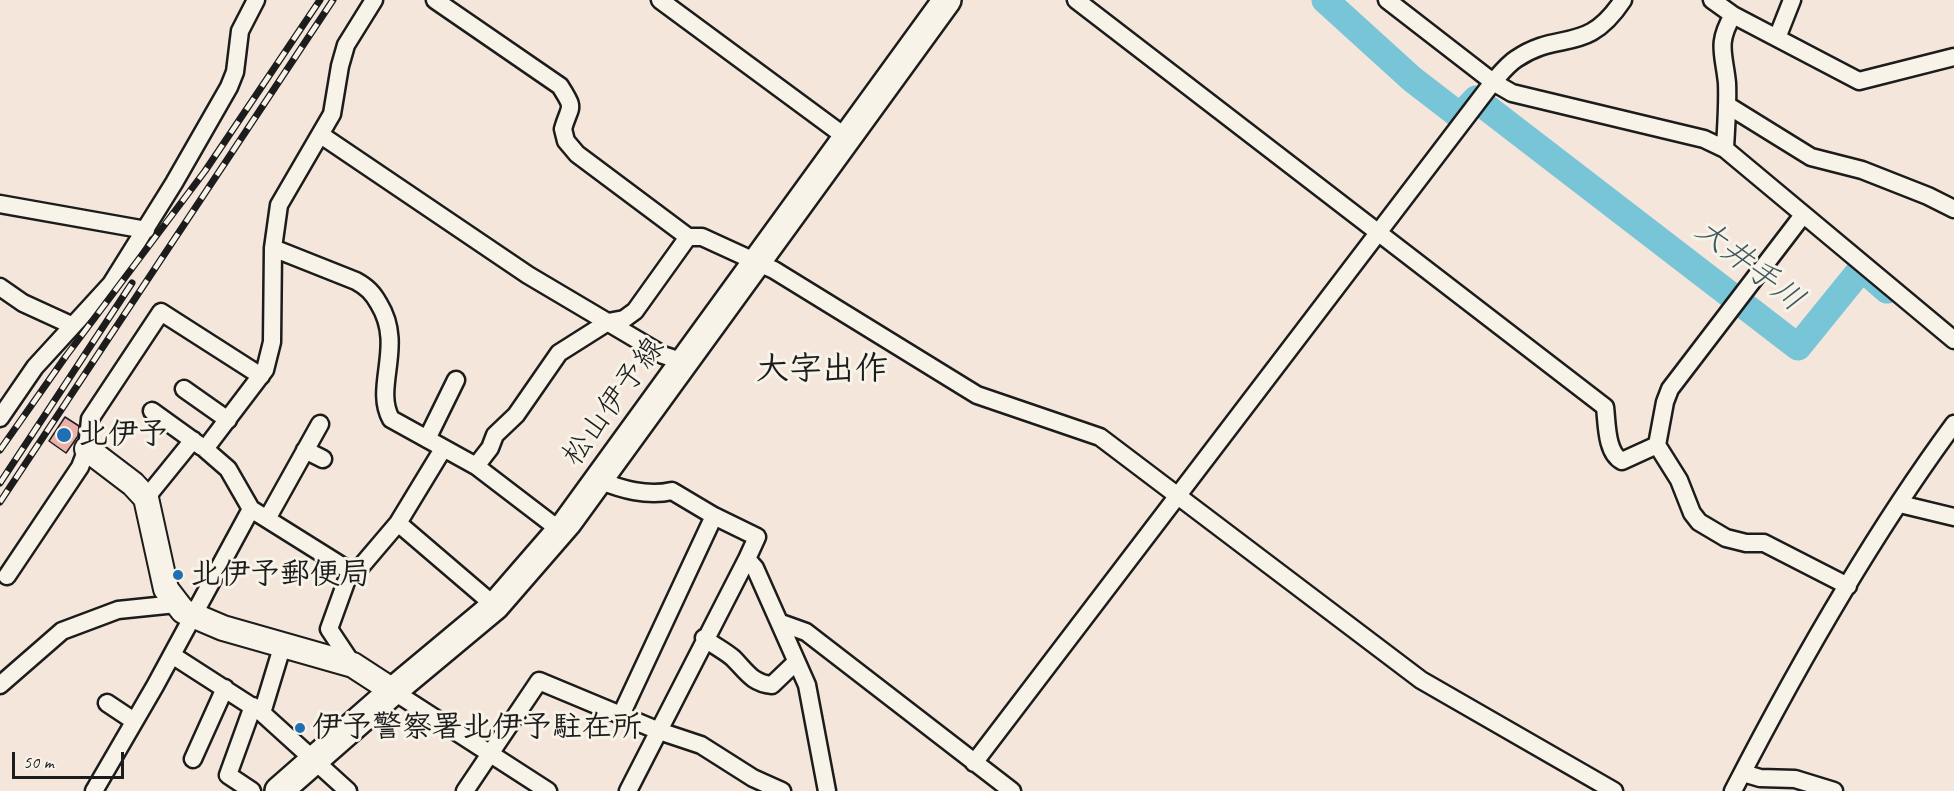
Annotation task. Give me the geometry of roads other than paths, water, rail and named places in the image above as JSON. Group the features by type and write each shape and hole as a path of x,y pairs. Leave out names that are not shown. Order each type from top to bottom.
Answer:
{"main road":[{"name":"松山伊予線","path":"279,791 495,606 561,531 947,0"},
{"path":"87,449 133,484 146,498 166,589 184,610 283,644 353,664 393,691"}],"street":[{"path":"0,418 35,367 71,325 111,284 146,230 229,87 235,72 240,31 256,0"},
{"path":"146,498 199,445 228,420 261,376 271,353 273,248 279,205 332,114 346,45 374,0"},
{"path":"435,0 552,79 571,104 563,129 566,141 577,154 688,237 702,237 774,270 977,395 1100,437 1421,680 1614,791"},
{"path":"660,0 847,138"},
{"path":"1076,0 1605,407 1612,450 1616,458 1622,461 1657,446"},
{"path":"1387,0 1493,82 1512,93 1704,139 1725,149 1954,339"},
{"path":"1712,0 1733,15 1859,81 1954,57"},
{"path":"1777,38 1792,0"},
{"path":"974,763 1493,82 1515,59 1536,49 1595,33 1612,18 1621,1"},
{"path":"1725,149 1727,82 1721,46 1723,33 1733,15"},
{"path":"1727,105 1811,157 1862,170 1928,196 1954,209"},
{"path":"321,135 528,275 663,355 684,362"},
{"path":"0,204 146,230"},
{"path":"1803,215 1670,389 1665,402 1657,446 1679,480 1692,513 1710,530 1736,541 1764,543 1848,586"},
{"path":"476,466 490,448 495,435 516,415 559,353 608,322 624,319 635,311 688,237"},
{"path":"273,248 356,281 366,286 374,295 389,323 391,336 386,411 391,418 476,466 561,531"},
{"path":"0,287 22,303 71,325"},
{"path":"7,576 80,467 87,449 90,418 161,312 261,376"},
{"path":"426,439 456,380"},
{"path":"184,388 228,420"},
{"path":"152,411 228,469 252,509 351,571 358,570 398,523 443,449"},
{"path":"267,519 320,424"},
{"path":"1733,791 1758,741 1848,586 1954,424"},
{"path":"305,450 323,459"},
{"path":"598,480 623,490 661,493 672,491 714,516 757,537 628,791"},
{"path":"1900,504 1954,517"},
{"path":"94,791 172,655 184,610 252,509"},
{"path":"621,715 714,516"},
{"path":"398,523 495,606"},
{"path":"747,559 755,568 807,685 827,791"},
{"path":"351,571 329,629 353,664"},
{"path":"0,685 62,631 118,610 184,610"},
{"path":"781,623 806,632 1011,791"},
{"path":"704,638 732,658 752,680 761,684 772,686 796,662"},
{"path":"252,791 228,775 283,644"},
{"path":"172,655 257,710 348,791"},
{"path":"465,791 539,681 659,731 701,745 753,778 782,791"},
{"path":"193,759 225,688"},
{"path":"393,691 548,791"},
{"path":"107,703 134,721"},
{"path":"1743,773 1760,778 1795,779 1810,788 1834,791"}],"waterway":[{"name":"大井手川","path":"1325,0 1412,79 1460,116 1476,99"},
{"name":"大井手川","path":"1482,104 1798,347 1862,268 1887,290"}],"railway":[{"path":"0,450 66,356 205,171 320,0"},
{"path":"0,502 333,0"},
{"path":"0,483 132,283"}],"place":[{"name":"北伊予","path":"64,435"},
{"name":"北伊予郵便局","path":"178,575"},
{"name":"伊予警察署北伊予駐在所","path":"300,728"}],"district":[{"name":"大字出作","path":"822,370"}]}
